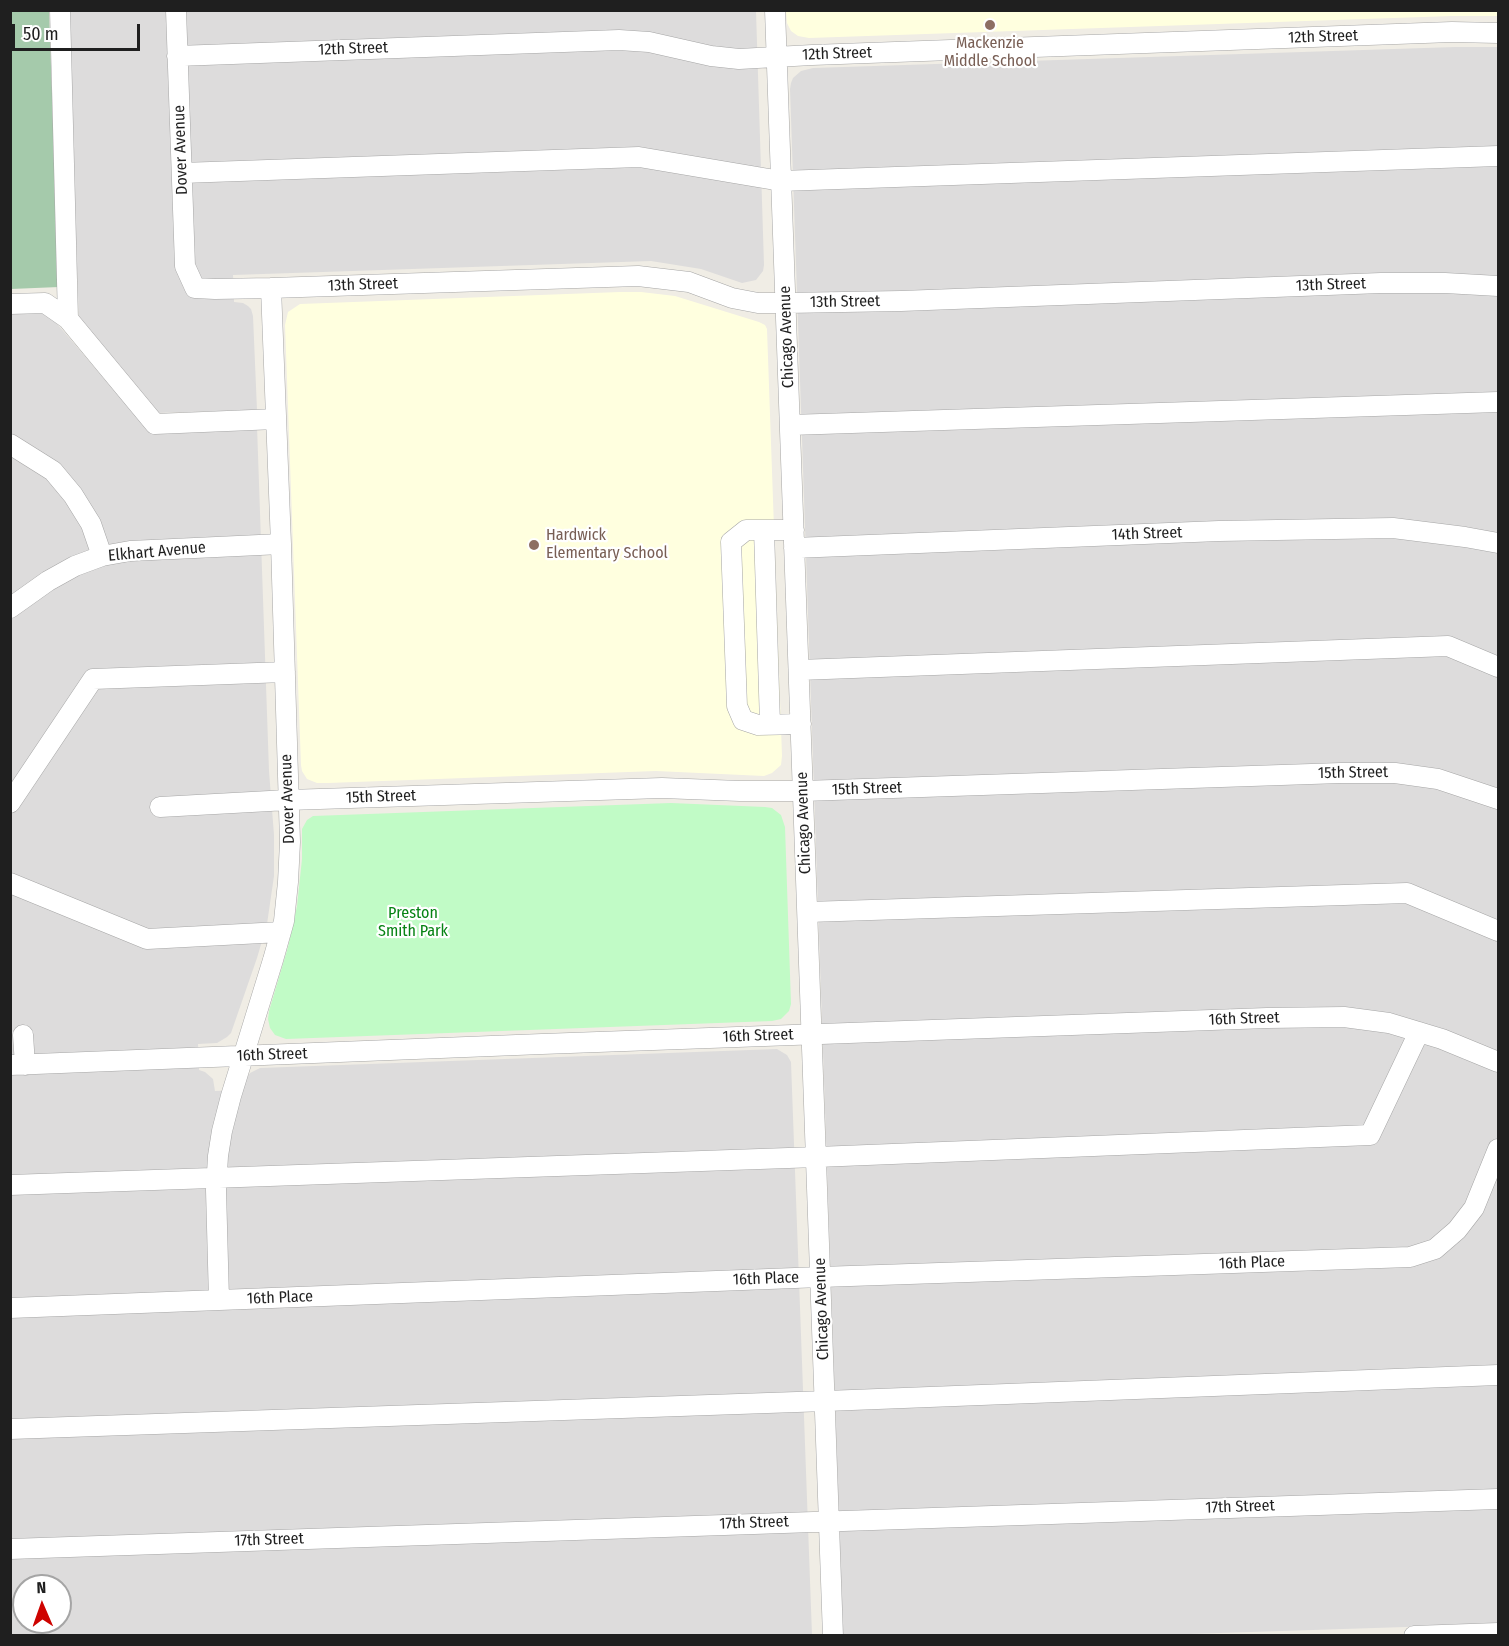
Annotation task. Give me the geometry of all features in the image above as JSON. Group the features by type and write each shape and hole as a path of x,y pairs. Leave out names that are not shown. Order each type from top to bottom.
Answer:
{"street":[{"path":"60,10 68,319"},
{"name":"Dover Avenue","path":"176,10 185,266 195,288"},
{"name":"Chicago Avenue","path":"775,10 833,1635"},
{"name":"12th Street","path":"177,56 619,40 649,42 711,56 739,59 1452,32 1498,33"},
{"path":"182,173 639,157 781,181 1498,156"},
{"name":"13th Street","path":"195,288 271,288 638,276 689,282 732,298 786,303 901,301 1381,283 1498,286"},
{"name":"Dover Avenue","path":"219,1300 216,1190 222,1131 284,921 288,882 290,842 271,288"},
{"path":"10,304 45,303 68,319 155,424 276,419"},
{"path":"790,425 1498,402"},
{"path":"10,444 53,471 73,495 91,524 102,555"},
{"name":"14th Street","path":"770,724 758,725 743,720 737,706 731,542 746,530 764,530 794,539 1393,528 1498,543"},
{"path":"764,530 770,724 801,724"},
{"name":"Elkhart Avenue","path":"12,605 75,566 102,555 130,551 281,544"},
{"path":"799,670 1448,646 1498,667"},
{"path":"10,803 93,679 285,672"},
{"name":"15th Street","path":"160,807 288,800 662,788 803,791 1341,773 1395,773 1438,779 1498,799"},
{"path":"10,883 147,939 281,932"},
{"path":"807,912 1407,893 1498,931"},
{"name":"16th Street","path":"17,1065 1344,1017 1389,1023 1442,1039 1498,1062"},
{"path":"10,1185 1370,1135 1419,1032"},
{"path":"17,1065 24,1035"},
{"name":"16th Place","path":"10,1308 1410,1257 1435,1249 1457,1230 1474,1208 1498,1149"},
{"path":"10,1429 1498,1375"},
{"name":"17th Street","path":"10,1549 1498,1498"},
{"path":"1414,1635 1498,1633"},
{"path":"826,1635 833,1635"}],"shaded area":[{"name":"Mackenzie Middle School","path":"1498,10 1498,16 809,38 798,36 791,31 787,23 786,11"},
{"path":"10,11 49,11 59,287 11,289"},
{"path":"67,11 756,11 763,271 756,280 742,283 701,269 651,261 233,275 234,302 248,306 253,316 257,410 155,413 79,321"},
{"path":"1498,47 1498,1624 1158,1635 843,1635 791,83 801,71 813,68"},
{"name":"Hardwick Elementary School","path":"620,292 675,296 759,322 767,329 781,765 772,773 764,776 656,771 328,783 317,783 307,779 301,765 285,325 288,312 300,304"},
{"path":"47,312 148,430 257,426 274,876 267,924 231,1033 217,1043 198,1044 199,1070 213,1079 215,1091 242,1090 250,1073 260,1068 777,1049 787,1055 791,1062 812,1635 11,1635 10,313"}],"green space":[{"name":"Preston Smith Park","path":"671,803 765,807 772,808 781,815 785,827 791,1004 789,1011 781,1019 286,1039 275,1035 270,1028 269,1011 288,947 297,906 302,859 302,829 307,820 313,816"}],"place":[{"name":"Mackenzie Middle School","path":"990,25"},
{"name":"Hardwick Elementary School","path":"534,545"}]}
